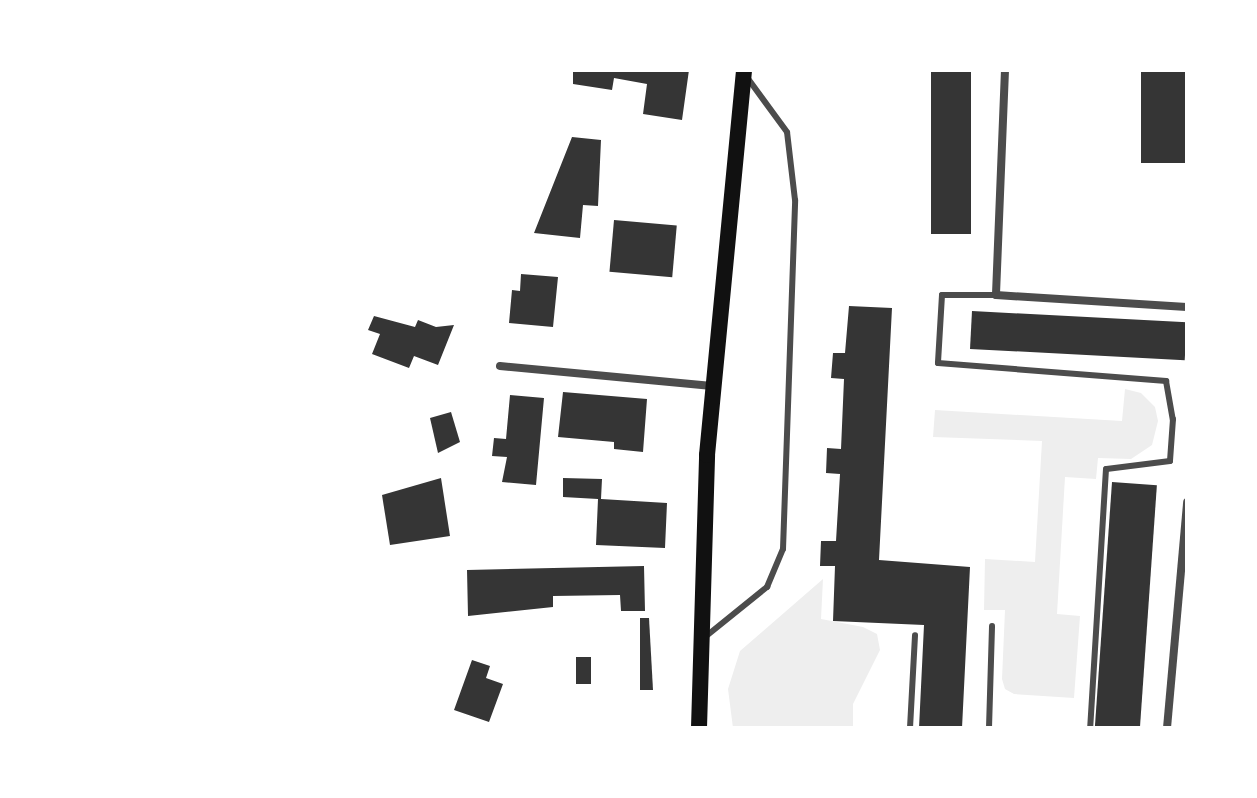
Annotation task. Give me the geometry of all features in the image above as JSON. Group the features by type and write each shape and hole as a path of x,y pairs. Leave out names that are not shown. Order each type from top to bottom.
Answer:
{"main road":[{"path":"699,728 698,641 712,386 744,71"}],"street":[{"path":"1005,70 996,295 1187,307"},
{"path":"500,366 712,386"},
{"path":"1167,728 1187,502"}],"lane":[{"path":"698,641 742,612 767,587 783,549 795,200 787,132 744,71"},
{"path":"996,295 942,295 938,363 1166,381 1173,419 1170,461 1106,469 1090,728"},
{"path":"989,728 992,626"},
{"path":"910,728 915,635"}],"shaded area":[{"path":"1125,389 1141,393 1155,407 1158,421 1152,445 1131,459 1098,458 1096,479 1065,477 1057,614 1080,616 1074,698 1014,694 1005,689 1002,679 1005,610 984,610 985,559 1035,562 1042,441 933,437 935,410 1122,421"},
{"path":"823,579 821,619 863,627 877,634 880,650 853,704 853,728 733,728 728,689 740,651"}],"building":[{"path":"573,70 689,70 682,120 643,114 647,84 614,78 612,90 573,84"},
{"path":"931,70 971,70 971,234 931,234"},
{"path":"1141,70 1187,70 1187,163 1141,163"},
{"path":"572,137 601,140 598,206 583,205 580,238 534,233"},
{"path":"614,220 677,225 672,277 609,272"},
{"path":"521,274 558,277 553,327 509,323 512,290 520,291"},
{"path":"849,306 892,308 879,560 970,567 962,728 919,728 924,625 833,621 835,566 820,566 821,541 836,541 840,474 826,473 827,448 841,449 844,379 831,378 833,353 845,353"},
{"path":"972,311 1187,322 1185,360 970,349"},
{"path":"374,316 415,327 418,320 436,327 454,325 438,365 414,356 409,368 372,354 380,334 368,330"},
{"path":"563,392 647,399 643,452 614,449 614,442 558,437"},
{"path":"510,395 544,398 536,485 502,482 507,457 492,456 494,438 506,439"},
{"path":"451,412 460,442 438,453 430,418"},
{"path":"441,478 450,536 390,545 382,495"},
{"path":"563,478 602,479 601,499 667,503 665,548 596,545 598,499 563,497"},
{"path":"1112,482 1157,485 1140,728 1095,727"},
{"path":"644,566 645,611 621,611 620,595 553,596 553,607 468,616 467,570"},
{"path":"640,618 649,618 653,690 640,690"},
{"path":"576,657 591,657 591,684 576,684"},
{"path":"472,660 490,666 486,678 503,684 489,722 454,710"}]}
